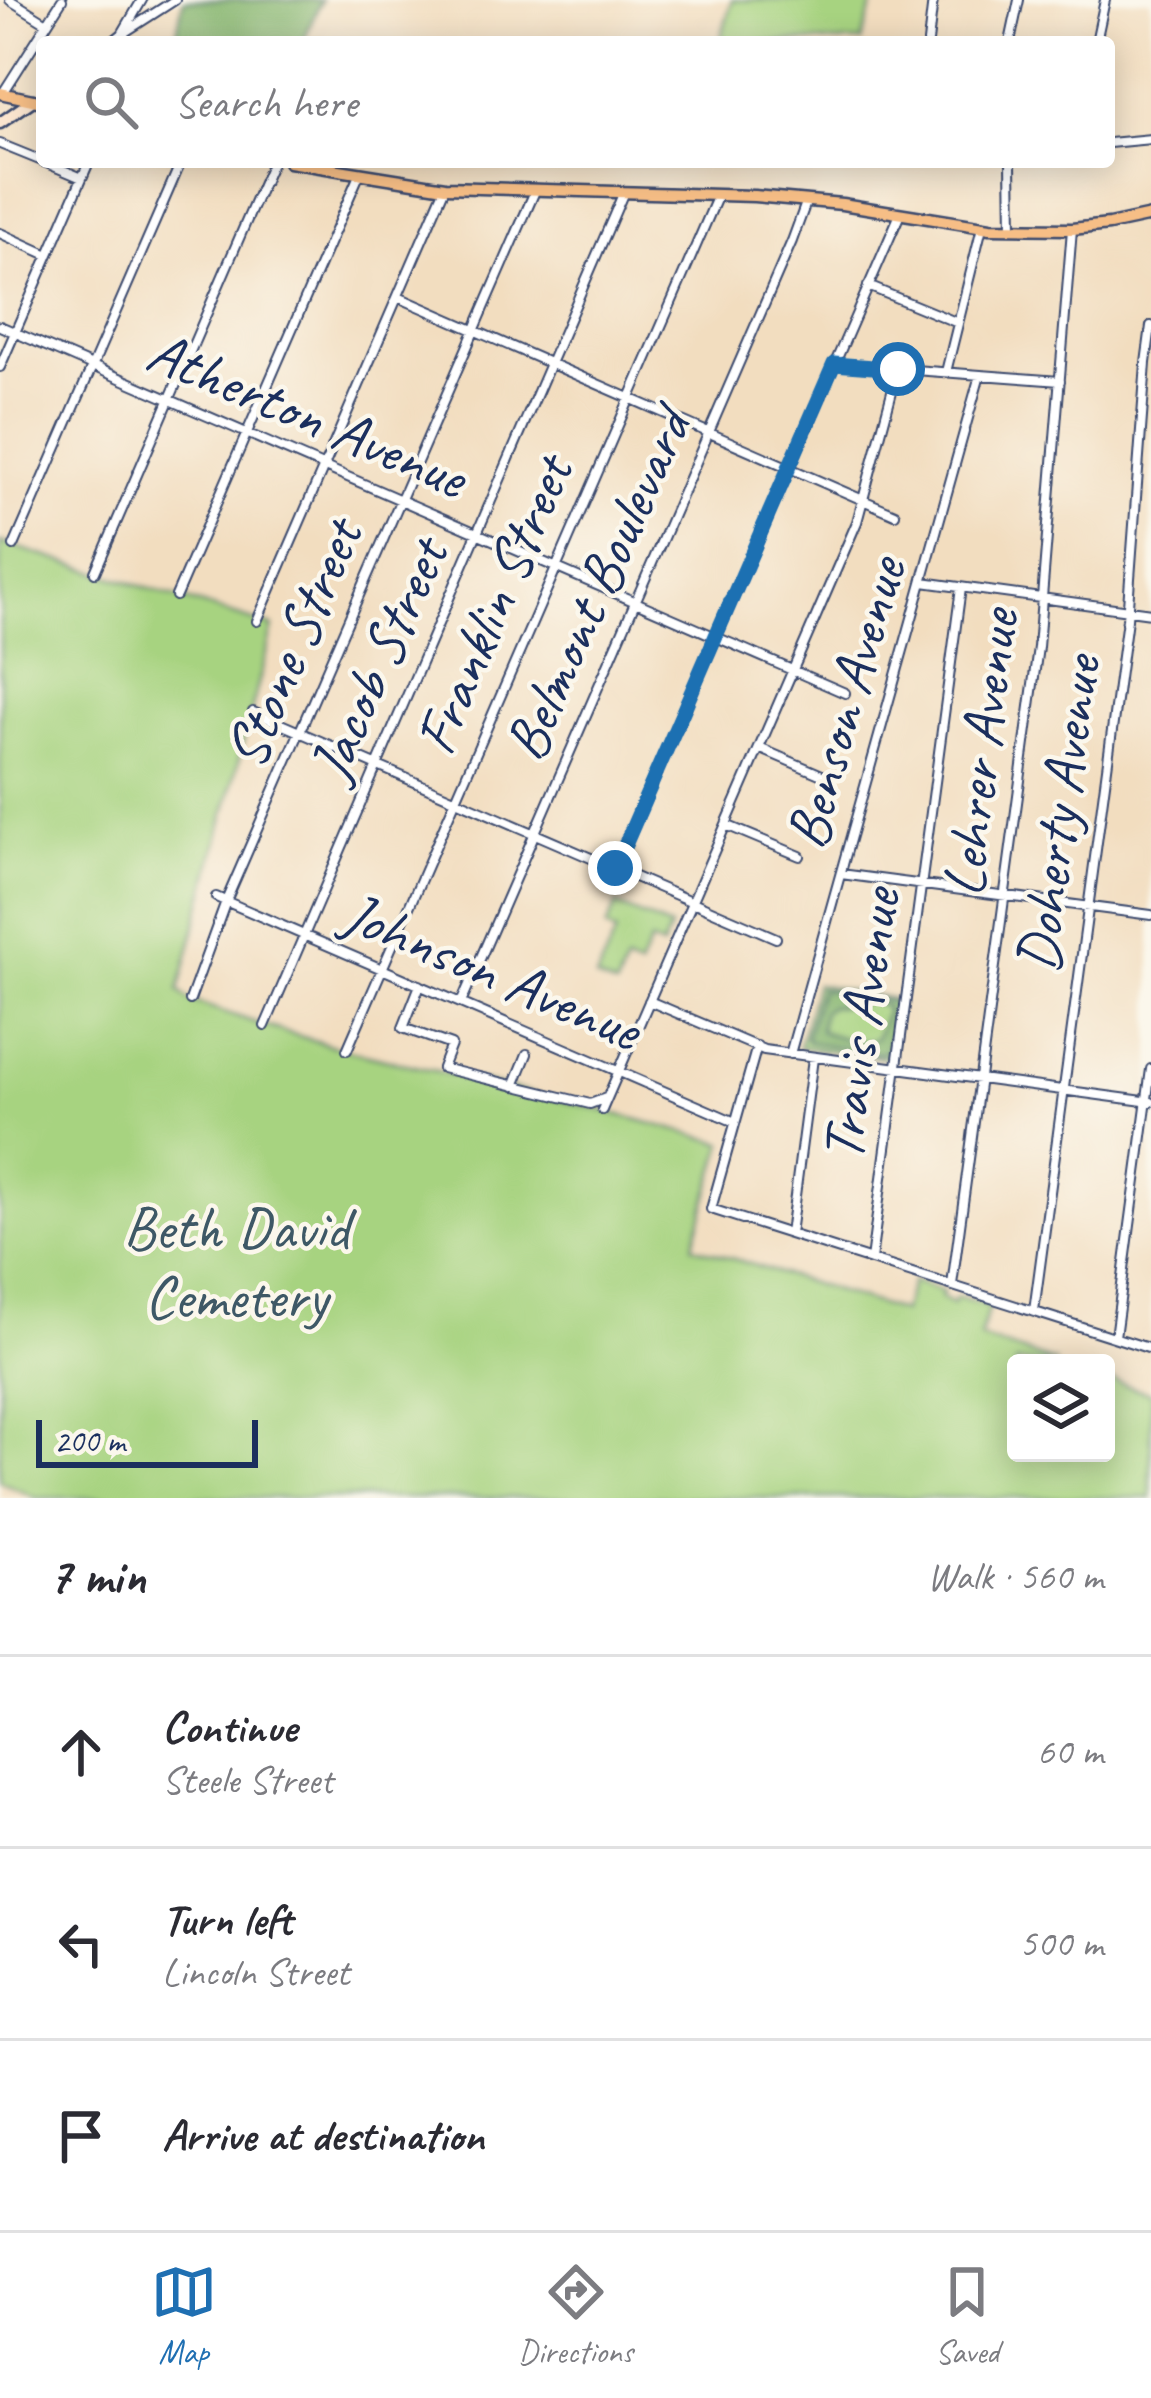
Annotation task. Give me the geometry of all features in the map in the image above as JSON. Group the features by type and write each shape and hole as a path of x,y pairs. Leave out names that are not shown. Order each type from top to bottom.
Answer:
{"main road":[{"path":"1,93 36,101"},
{"path":"0,123 36,102"},
{"path":"321,168 446,187 807,200 1012,229 1109,226 1151,216"}],"street":[{"path":"10,0 47,23"},
{"path":"38,36 62,0"},
{"path":"122,34 142,0"},
{"path":"120,36 175,0"},
{"path":"928,36 933,0"},
{"path":"1011,36 1019,0"},
{"path":"1097,36 1105,0"},
{"path":"1,93 36,40"},
{"path":"1115,142 1151,139"},
{"path":"0,144 36,159"},
{"path":"58,168 82,178"},
{"path":"0,367 86,168"},
{"path":"14,546 178,168"},
{"path":"95,572 269,168"},
{"path":"1011,168 1012,229"},
{"path":"176,596 359,175"},
{"path":"257,621 446,187"},
{"name":"Stone Street","path":"190,1000 226,901 536,191"},
{"name":"Jacob Street","path":"265,1026 623,194"},
{"name":"Franklin Street","path":"346,1050 718,195"},
{"name":"Belmont Boulevard","path":"461,1003 807,200"},
{"path":"615,868 900,214"},
{"path":"946,372 982,227"},
{"name":"Lehrer Avenue","path":"952,1286 1043,599 1072,229"},
{"path":"0,233 48,255"},
{"path":"868,286 958,323"},
{"path":"398,297 896,514"},
{"name":"Atherton Avenue","path":"0,326 845,693"},
{"name":"Doherty Avenue","path":"1034,1311 1126,610 1151,326"},
{"path":"834,364 1060,381"},
{"path":"602,1109 860,515 898,369"},
{"name":"Benson Avenue","path":"790,1054 980,375"},
{"path":"923,582 1151,613"},
{"name":"Travis Avenue","path":"871,1260 961,588"},
{"path":"254,712 776,938"},
{"path":"759,748 822,776"},
{"path":"726,825 800,856"},
{"path":"841,874 1151,915"},
{"name":"Johnson Avenue","path":"216,897 736,1122"},
{"path":"420,985 403,1028 451,1045 442,1068 590,1104 607,1098"},
{"path":"649,1000 757,1046 790,1054 1149,1102"},
{"path":"757,1046 711,1209 1151,1349"},
{"path":"514,1086 526,1054"},
{"path":"790,1234 814,1058"},
{"path":"1115,1337 1151,1070"}],"green space":[{"path":"183,0 321,0 306,36 176,36"},
{"path":"732,0 874,0 864,36 722,36"},
{"name":"Beth David Cemetery","path":"0,542 273,627 179,991 189,1000 347,1050 724,1143 693,1246 902,1312 912,1281 943,1292 941,1298 953,1304 956,1297 989,1306 980,1338 1029,1354 1007,1354 1007,1462 1115,1462 1115,1382 1151,1393 1151,1498 36,1498 0,1481"},
{"path":"616,905 670,928 662,947 650,942 639,968 626,963 616,987 596,979 616,933 606,928"},
{"path":"816,984 898,1000 890,1058 799,1047"},
{"path":"820,989 892,1001 895,1010 886,1052 808,1042","holes":["869,1001 884,1005 876,1038 856,1041 820,1029 823,1011 831,1006 852,1007"]}],"route":[{"path":"615,868 834,364 898,369"}]}
